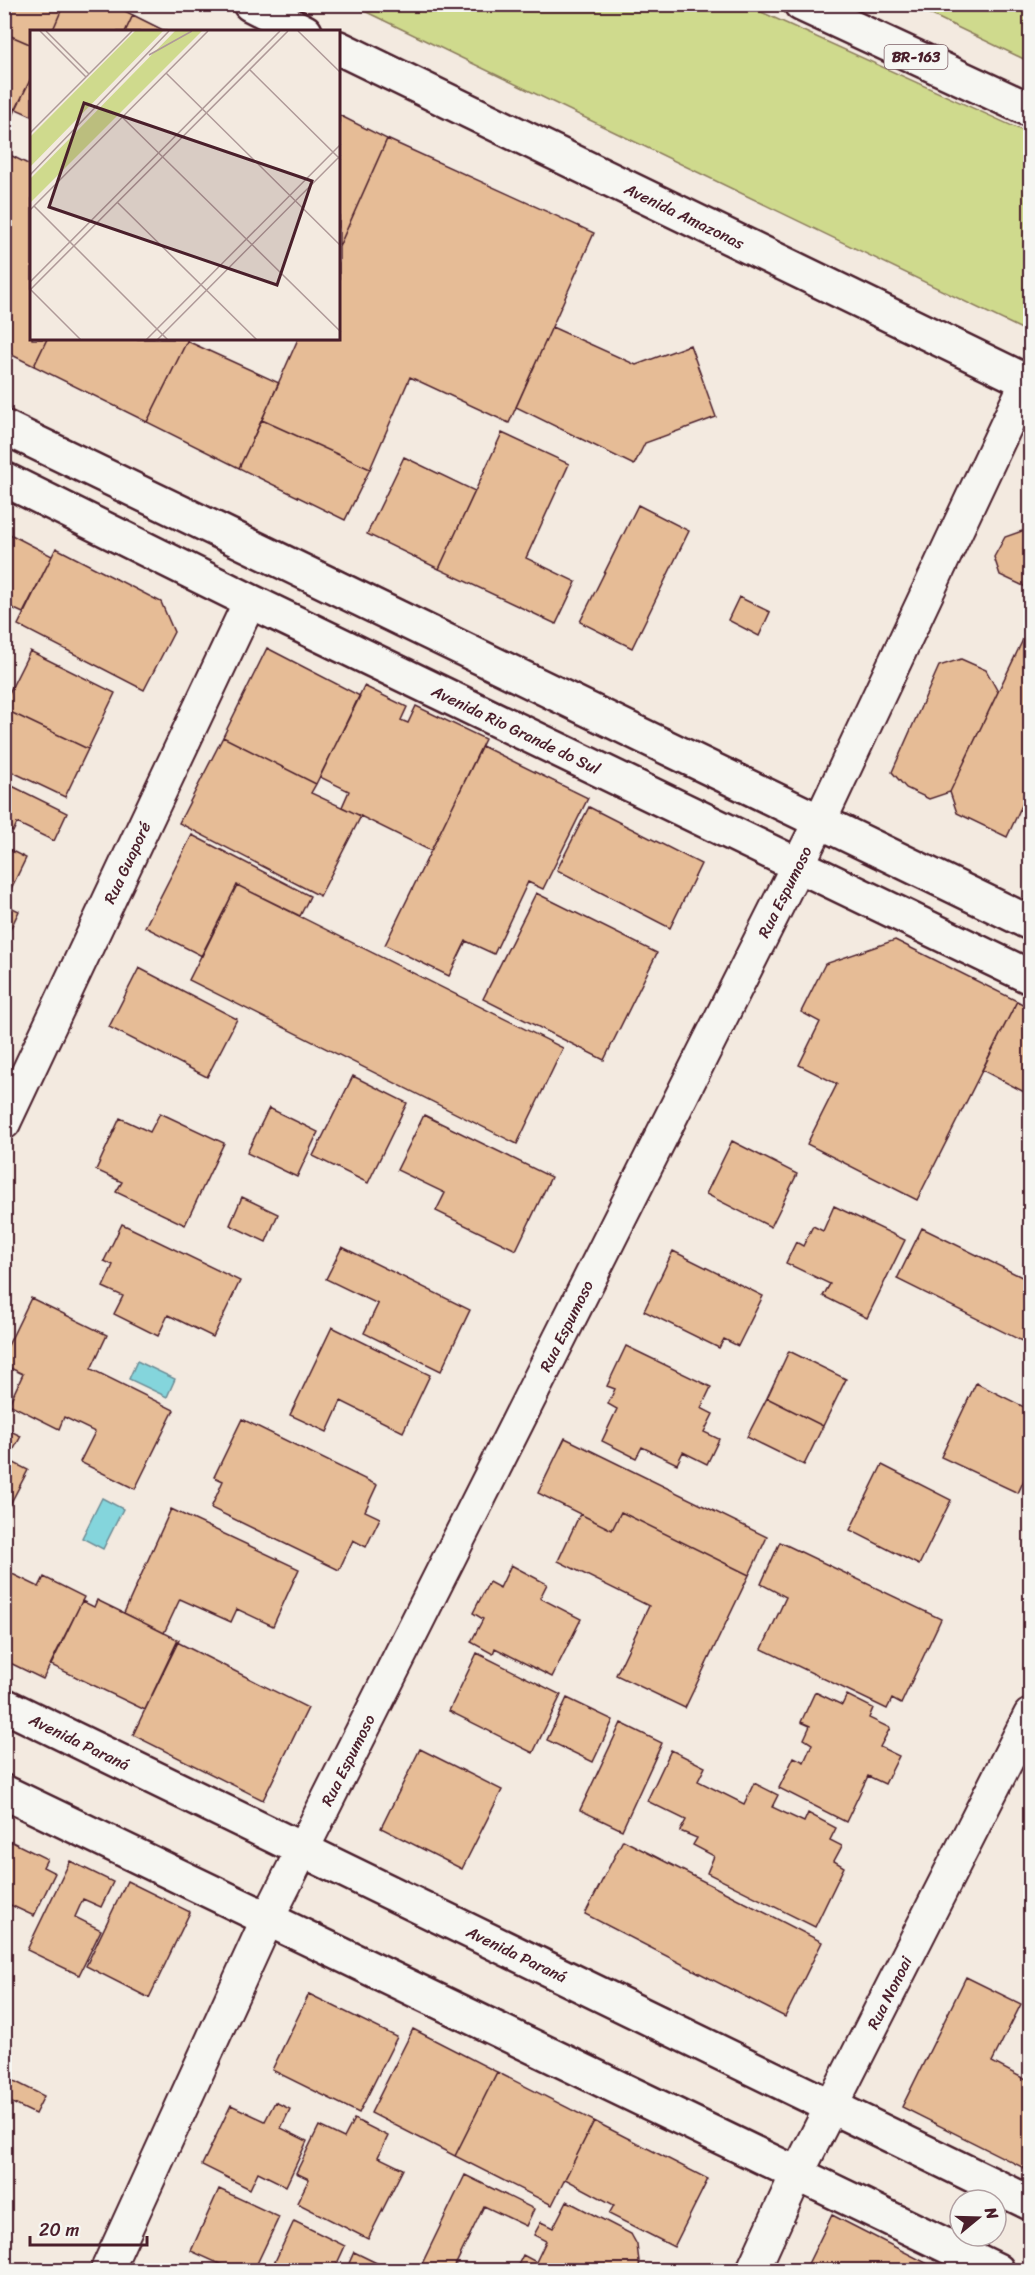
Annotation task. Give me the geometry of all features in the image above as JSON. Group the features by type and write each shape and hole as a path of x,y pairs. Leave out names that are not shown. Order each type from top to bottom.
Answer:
{"main road":[{"path":"250,4 301,30"},
{"name":"BR-163","path":"801,4 1030,110"},
{"name":"Avenida Amazonas","path":"340,48 1029,382"},
{"path":"4,427 1030,923"},
{"name":"Avenida Rio Grande do Sul","path":"4,479 250,601 1030,977"},
{"name":"Avenida Paraná","path":"4,1704 1030,2203"},
{"path":"4,1792 997,2271"}],"street":[{"name":"Rua Espumoso","path":"107,2271 268,1918 820,821 1029,382"},
{"name":"Rua Guaporé","path":"4,1123 250,601"},
{"name":"Rua Nonoai","path":"753,2271 797,2174 1030,1716"}],"green space":[{"path":"352,5 746,5 1030,134 1030,333"},
{"path":"911,5 1030,5 1030,62"}],"water":[{"path":"137,1361 175,1379 167,1397 129,1379"},
{"path":"102,1498 123,1509 103,1549 82,1538"}],"building":[{"path":"4,4 64,4 53,30 30,30 30,44 4,33"},
{"path":"64,4 111,4 133,15 126,30 53,30"},
{"path":"133,15 163,30 126,30"},
{"path":"4,33 30,44 30,80 16,109 4,104"},
{"path":"30,80 30,115 16,109"},
{"path":"4,104 16,109 4,137"},
{"path":"340,116 387,139 340,245"},
{"path":"387,139 594,233 509,423 410,377 370,469 262,420 298,340 340,340 340,245"},
{"path":"4,152 30,165 30,340 47,340 34,366 4,351"},
{"path":"552,327 636,365 690,345 716,417 645,443 634,465 516,407"},
{"path":"47,340 188,340 147,422 34,366"},
{"path":"187,341 279,383 239,468 147,422"},
{"path":"262,420 370,469 345,520 239,468"},
{"path":"502,433 569,464 526,558 576,582 556,624 439,569"},
{"path":"404,457 475,491 439,569 367,534"},
{"path":"638,505 689,531 632,648 580,622"},
{"path":"4,531 52,556 23,613 10,607 4,617"},
{"path":"1022,531 1030,535 1030,589 1000,575 994,557 1005,537"},
{"path":"56,548 161,602 174,632 144,690 18,625"},
{"path":"739,597 770,612 759,636 728,620"},
{"path":"1030,625 1030,788 1007,837 957,813 950,792"},
{"path":"267,648 360,696 316,784 223,737"},
{"path":"30,651 115,693 88,749 4,709 4,703"},
{"path":"961,659 986,670 998,692 950,792 929,799 906,788 892,772 939,666"},
{"path":"364,686 407,707 401,720 408,723 416,706 485,739 431,851 342,807 349,791 320,777"},
{"path":"4,709 88,749 65,797 4,768"},
{"path":"223,737 316,784 311,793 361,816 320,896 179,823"},
{"path":"482,746 588,798 543,889 528,882 494,954 466,941 449,976 385,945"},
{"path":"4,782 67,813 54,841 17,823 13,832 4,827"},
{"path":"589,807 701,864 670,928 557,870"},
{"path":"192,835 310,896 300,916 237,885 202,956 145,927"},
{"path":"4,847 26,858 5,901 4,900"},
{"path":"237,885 563,1048 517,1144 189,980"},
{"path":"536,893 657,953 604,1060 483,999"},
{"path":"4,904 19,911 5,940 4,940"},
{"path":"895,940 1017,1001 917,1200 807,1144 837,1084 799,1065 820,1022 801,1012 825,964"},
{"path":"139,968 237,1019 207,1077 109,1027"},
{"path":"1017,1001 1030,1008 1030,1095 982,1070"},
{"path":"353,1076 407,1103 368,1183 313,1156"},
{"path":"269,1108 318,1132 297,1177 247,1153"},
{"path":"160,1113 224,1143 185,1225 116,1192 122,1182 96,1170 120,1118 150,1132"},
{"path":"424,1115 551,1177 516,1250 436,1211 445,1193 397,1170"},
{"path":"732,1141 797,1174 771,1227 706,1194"},
{"path":"242,1197 278,1214 266,1242 230,1225"},
{"path":"834,1206 905,1240 867,1318 823,1296 830,1284 786,1263 796,1242 803,1246 813,1226 823,1231"},
{"path":"122,1224 240,1281 213,1337 168,1315 158,1336 114,1314 123,1296 103,1287 113,1265 104,1261"},
{"path":"922,1228 1030,1281 1030,1345 897,1279"},
{"path":"342,1247 470,1310 441,1371 364,1333 378,1304 326,1279"},
{"path":"673,1251 763,1296 738,1346 724,1339 719,1348 644,1311"},
{"path":"31,1298 107,1335 91,1369 174,1410 135,1489 80,1462 95,1432 64,1417 59,1429 9,1404 23,1374 4,1365 4,1354"},
{"path":"332,1327 430,1375 403,1432 341,1401 327,1432 290,1415"},
{"path":"626,1346 711,1387 701,1408 713,1414 704,1432 719,1439 707,1464 683,1452 677,1464 642,1447 636,1458 602,1441 617,1409 608,1404 615,1389 607,1386"},
{"path":"789,1351 846,1379 823,1426 767,1398"},
{"path":"976,1383 1030,1410 1030,1467 1018,1493 941,1457"},
{"path":"767,1398 823,1426 804,1465 747,1437"},
{"path":"242,1419 377,1485 365,1511 380,1518 366,1547 353,1540 339,1570 211,1508 223,1481 214,1477"},
{"path":"4,1428 21,1436 8,1460 28,1470 4,1516"},
{"path":"565,1438 767,1537 749,1575 621,1512 612,1530 538,1493"},
{"path":"882,1465 951,1500 919,1565 850,1530"},
{"path":"171,1509 299,1569 273,1626 237,1609 231,1622 180,1599 164,1633 124,1613"},
{"path":"621,1512 749,1575 685,1708 616,1675 649,1606 558,1561 580,1514 612,1530"},
{"path":"780,1542 941,1619 901,1704 892,1699 887,1709 762,1649 786,1597 761,1584"},
{"path":"511,1565 547,1584 540,1598 581,1619 552,1677 495,1648 493,1654 471,1642 483,1619 473,1613 489,1582 500,1588"},
{"path":"4,1570 39,1587 44,1577 84,1597 43,1679 4,1660"},
{"path":"97,1600 179,1640 145,1710 51,1665 82,1601 94,1607"},
{"path":"177,1642 308,1708 263,1800 133,1735"},
{"path":"477,1653 561,1695 533,1753 449,1711"},
{"path":"815,1692 842,1705 847,1695 873,1708 869,1718 890,1728 880,1747 899,1756 885,1784 868,1776 846,1822 779,1788 794,1757 804,1762 812,1744 804,1739 810,1726 801,1722"},
{"path":"567,1698 613,1720 593,1762 547,1740"},
{"path":"621,1723 662,1743 622,1830 580,1810"},
{"path":"420,1749 502,1790 462,1869 381,1828"},
{"path":"671,1750 705,1767 698,1781 744,1804 754,1783 778,1795 772,1807 804,1822 808,1813 836,1828 830,1840 842,1846 834,1861 844,1867 815,1927 707,1873 714,1856 693,1845 697,1838 680,1831 686,1820 647,1801"},
{"path":"4,1838 47,1859 43,1867 55,1873 34,1916 4,1902"},
{"path":"623,1840 822,1942 785,2017 585,1914"},
{"path":"70,1861 113,1882 101,1907 83,1899 75,1917 101,1930 79,1975 27,1950"},
{"path":"127,1881 190,1912 149,1998 86,1966"},
{"path":"966,1977 1021,2004 992,2062 1030,2082 1030,2171 902,2107"},
{"path":"309,1994 397,2037 359,2113 272,2070"},
{"path":"413,2029 497,2072 455,2156 371,2113"},
{"path":"497,2072 594,2121 552,2205 455,2156"},
{"path":"4,2076 44,2096 35,2114 4,2099"},
{"path":"275,2102 290,2109 281,2128 307,2141 286,2186 258,2172 250,2189 202,2165 231,2105 265,2121"},
{"path":"354,2119 388,2136 378,2157 403,2169 368,2239 297,2203 309,2179 296,2173 319,2126 344,2138"},
{"path":"594,2121 708,2179 674,2247 609,2214 614,2205 565,2179"},
{"path":"465,2175 534,2209 526,2226 484,2206 453,2270 419,2270"},
{"path":"219,2189 279,2217 254,2270 233,2270 191,2251"},
{"path":"567,2201 631,2234 637,2245 640,2270 523,2270 517,2267 523,2255 536,2262 546,2241 534,2235 541,2222 553,2228"},
{"path":"832,2215 936,2268 935,2270 805,2270"},
{"path":"294,2221 345,2246 334,2270 271,2270"},
{"path":"354,2252 391,2270 346,2270"}]}
